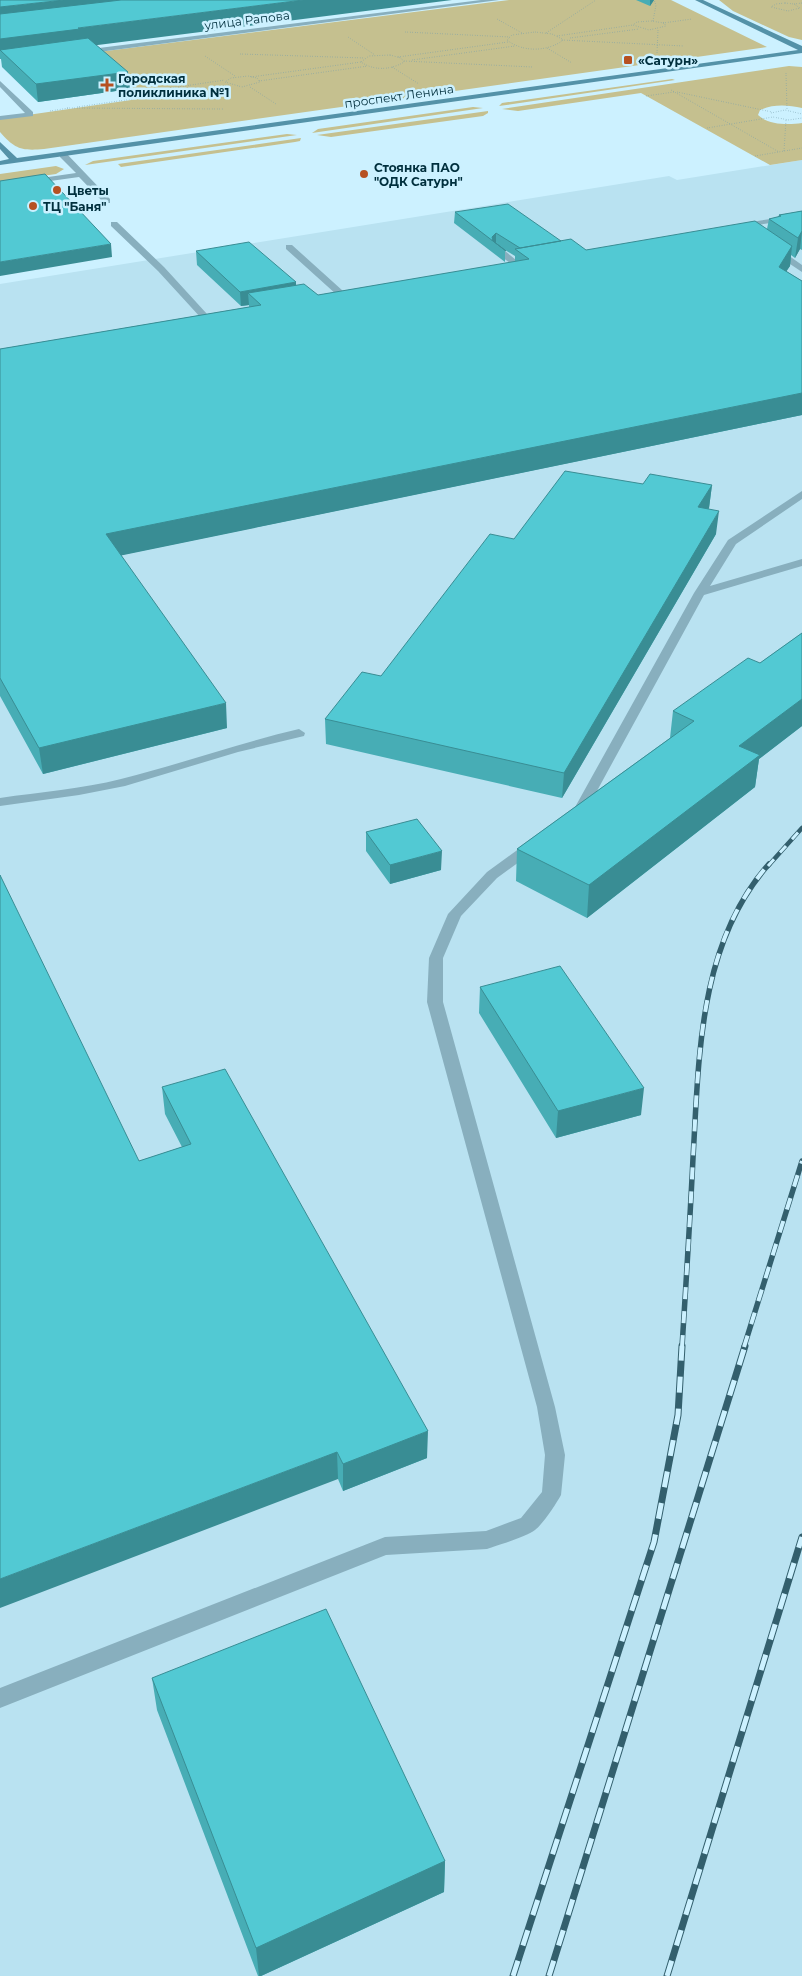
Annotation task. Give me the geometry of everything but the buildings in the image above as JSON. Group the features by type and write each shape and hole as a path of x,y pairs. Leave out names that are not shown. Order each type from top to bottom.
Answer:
{"main road":[{"path":"698,0 802,50"},
{"name":"проспект Ленина","path":"0,163 802,50"},
{"path":"0,144 15,161"}],"street":[{"name":"улица Рапова","path":"74,54 496,0"},
{"path":"0,83 30,114"},
{"path":"0,118 30,114"},
{"path":"63,155 107,201"},
{"path":"0,186 82,174"},
{"path":"731,228 744,229 802,216"},
{"path":"114,224 208,316 195,318"},
{"path":"289,247 336,294 350,292"},
{"path":"771,247 802,269"},
{"path":"497,249 517,264"},
{"path":"507,265 527,262"},
{"path":"563,822 578,811 700,594 732,542 802,494"},
{"path":"700,594 802,562"},
{"path":"0,802 76,792 124,782 262,741 299,733"},
{"path":"0,1698 385,1546 487,1540 528,1524 551,1495 555,1455 546,1407 435,1002 436,958 455,914 492,875 547,834"}],"path":[{"path":"545,33 596,0"},
{"path":"653,21 656,5 654,0"},
{"path":"801,7 788,11 771,7 776,4 802,3"},
{"path":"794,4 801,7"},
{"path":"30,114 229,85 249,86 258,84 259,81 368,66 392,67 402,64 404,61 516,46 547,48 560,44 562,40 639,28 658,30 665,28 666,25 653,21 641,21 633,25 556,36"},
{"path":"633,25 639,28"},
{"path":"656,58 658,30"},
{"path":"405,32 510,37 526,33 545,33 562,40 684,46"},
{"path":"508,42 507,40 510,37"},
{"path":"239,54 365,58 382,55 398,57 508,42 516,46"},
{"path":"547,48 574,65"},
{"path":"210,53 201,52 236,77"},
{"path":"398,57 404,61 542,67"},
{"path":"135,99 130,94 236,77 252,77 361,62 365,58"},
{"path":"361,62 368,66"},
{"path":"392,67 422,85"},
{"path":"786,73 788,110"},
{"path":"252,77 259,81"},
{"path":"225,80 229,85"},
{"path":"249,86 277,105"},
{"path":"666,89 780,152"},
{"path":"646,96 674,92 772,112 788,110 801,113"},
{"path":"67,108 225,109"},
{"path":"772,112 770,114 773,117"},
{"path":"707,128 773,117 786,120 801,118"},
{"path":"784,151 786,120"},
{"path":"755,156 802,148"}],"shaded area":[{"path":"509,0 671,0 767,47 44,149 30,150 19,148 0,132 0,119 145,98 123,79 43,59"},
{"path":"719,0 802,0 802,40 789,37 733,11"},
{"path":"789,66 802,67 802,108 775,106 760,110 758,115 767,121 785,124 802,123 802,160 770,165 641,93 518,111 502,109"},
{"path":"675,80 499,106 502,103"},
{"path":"473,107 483,108 312,133 318,129"},
{"path":"488,111 483,116 331,137 317,135"},
{"path":"287,134 297,135 85,165 93,161"},
{"path":"301,138 300,141 295,142 121,167 118,164"},
{"path":"802,160 802,1976 0,1976 0,284 669,176 677,180"},
{"path":"56,166 64,169 56,174 0,182 0,174"}],"railway":[{"path":"768,866 802,828"},
{"path":"682,1347 697,1081 707,1004 715,966 728,930 746,896 769,864"},
{"path":"744,1347 802,1161"},
{"path":"513,1976 654,1542 678,1415 682,1346"},
{"path":"549,1976 745,1346"},
{"path":"667,1976 802,1537"}],"place":[{"name":"«Сатурн»","path":"628,60"},
{"name":"Городская поликлиника №1","path":"107,85"},
{"name":"Стоянка ПАО \"ОДК Сатурн\"","path":"364,174"},
{"name":"Цветы","path":"57,190"},
{"name":"ТЦ \"Баня\"","path":"33,206"}]}
